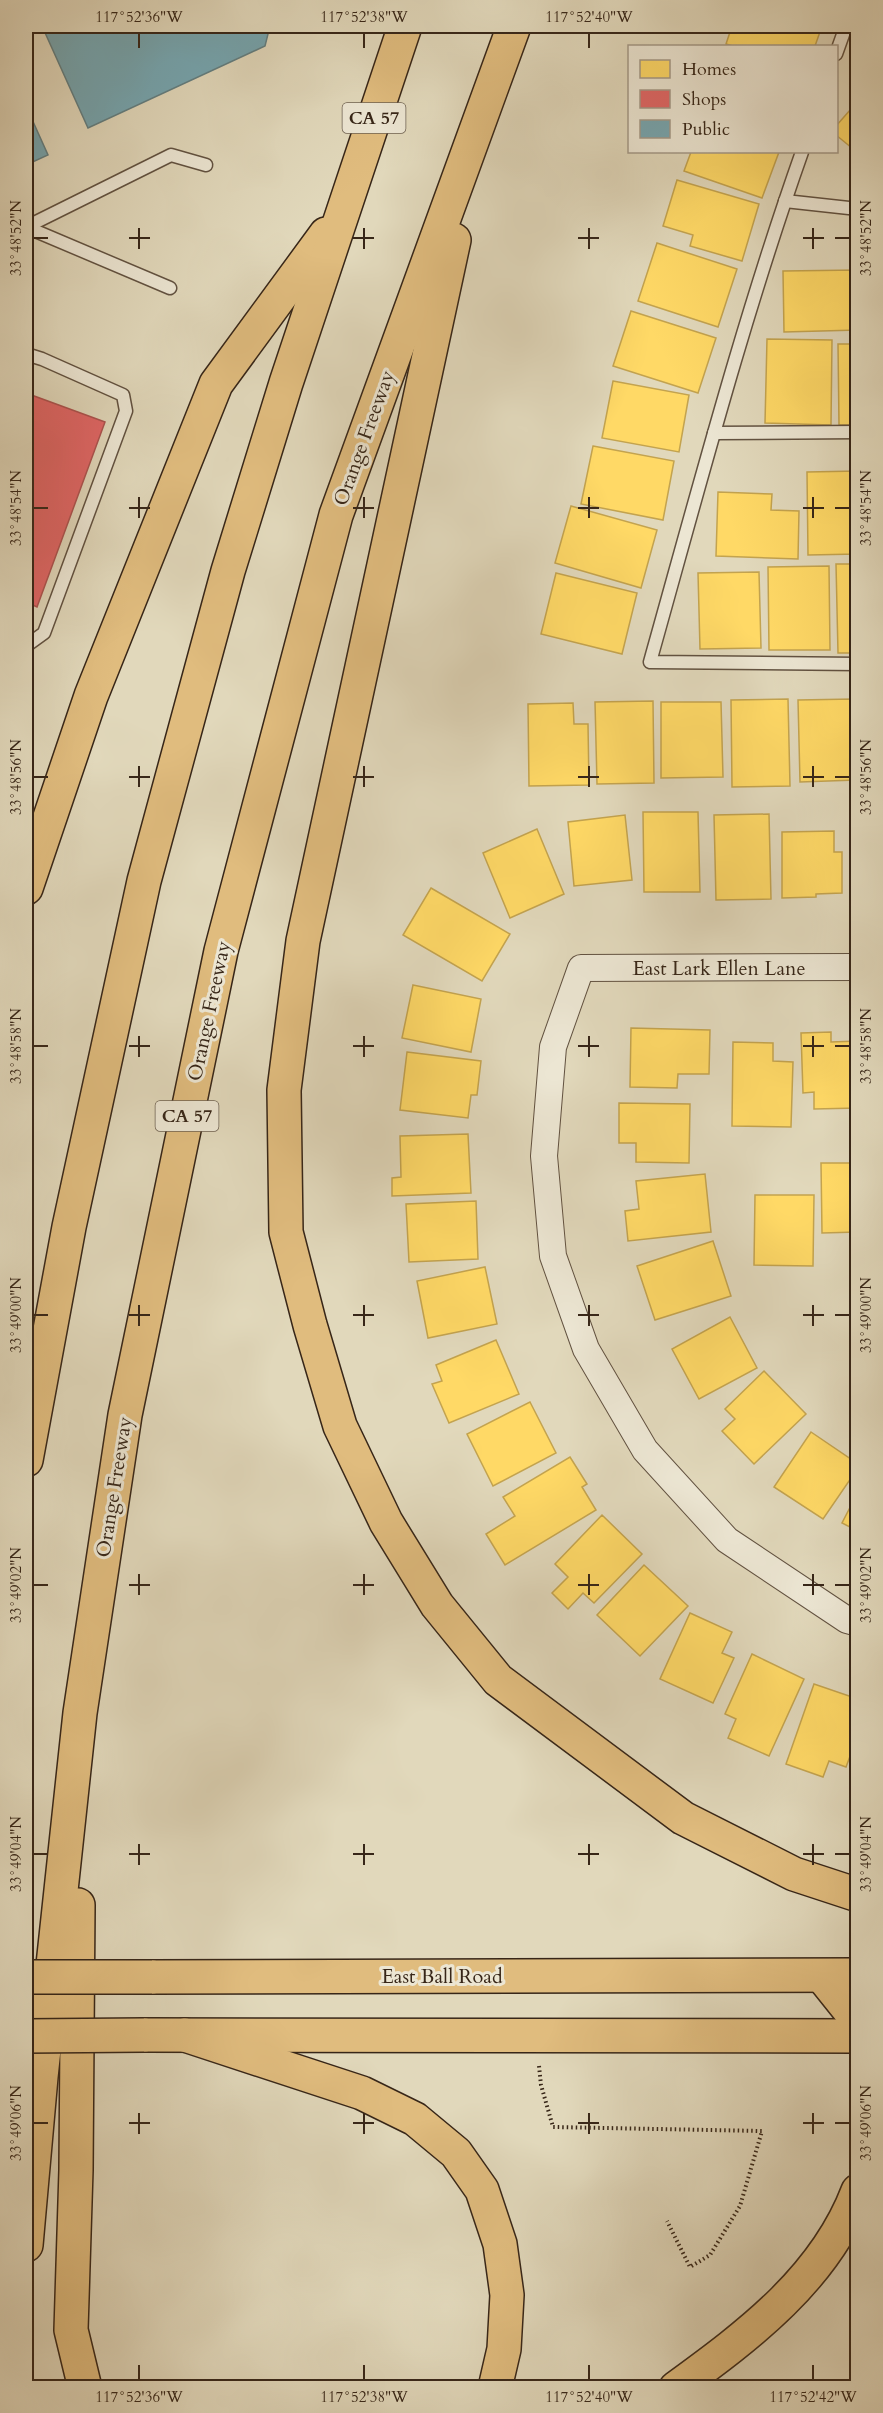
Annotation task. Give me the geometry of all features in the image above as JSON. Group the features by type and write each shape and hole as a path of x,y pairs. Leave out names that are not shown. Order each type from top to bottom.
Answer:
{"main road":[{"name":"CA 57","path":"26,1460 69,1227 144,881 228,571 290,372 405,26"},
{"name":"Orange Freeway","path":"26,2245 41,2077 80,1713 125,1415 221,951 336,515 514,26"},
{"path":"480,120 303,941 284,1090 286,1232 310,1325 340,1426 386,1522 436,1605 498,1680 683,1818 794,1874 858,1895"},
{"path":"26,888 91,696 216,384 344,210"},
{"path":"80,1713 76,2170 71,2330 85,2388"},
{"name":"East Ball Road","path":"26,1977 858,1975"},
{"path":"822,1976 858,2021"},
{"path":"26,2036 858,2036"},
{"path":"185,2036 362,2093 415,2119 456,2153 482,2190 500,2244 507,2295 504,2349 495,2388"},
{"path":"676,2388 771,2315 804,2280 831,2244 858,2191"}],"street":[{"name":"East Lark Ellen Lane","path":"858,967 580,968 553,1047 544,1156 553,1256 586,1349 645,1450 727,1540 847,1620 858,1623"}],"lane":[{"path":"838,51 846,26"},
{"path":"802,153 714,434 650,662 858,664"},
{"path":"26,227 171,155 206,165"},
{"path":"785,201 858,209"},
{"path":"26,227 170,288"},
{"path":"26,354 123,395 126,411 45,633 26,646"},
{"path":"714,434 858,432"}],"path":[{"path":"536,2036 541,2085 553,2127 762,2131 740,2206 710,2255 690,2267 667,2221"}],"building: Homes":[{"path":"732,26 822,26 815,45 726,44"},
{"path":"858,101 858,153 838,137 838,124"},
{"path":"691,153 779,153 762,198 684,171"},
{"path":"677,180 759,204 742,261 690,246 693,235 663,226"},
{"path":"657,243 737,269 718,327 638,301"},
{"path":"858,270 858,330 784,332 783,271"},
{"path":"631,311 716,338 698,393 613,366"},
{"path":"767,339 832,340 831,425 765,423"},
{"path":"838,344 858,344 858,425 839,425"},
{"path":"613,381 689,395 679,452 602,438"},
{"path":"593,446 674,461 663,520 581,504"},
{"path":"858,471 858,554 808,555 807,472"},
{"path":"718,492 772,494 771,510 799,511 798,559 716,556"},
{"path":"571,506 657,530 641,588 555,563"},
{"path":"836,564 858,564 858,653 838,653"},
{"path":"829,566 830,650 769,650 768,567"},
{"path":"759,572 761,648 700,649 698,573"},
{"path":"556,573 637,593 622,654 541,634"},
{"path":"788,699 790,786 732,787 731,700"},
{"path":"854,699 856,780 800,782 798,700"},
{"path":"653,701 654,783 597,784 595,702"},
{"path":"661,702 721,702 723,777 661,778"},
{"path":"573,703 574,724 588,724 589,785 529,786 528,704"},
{"path":"643,812 698,812 700,892 644,892"},
{"path":"769,814 771,899 716,900 714,815"},
{"path":"625,815 632,880 574,886 568,822"},
{"path":"854,824 858,824 858,897 856,897"},
{"path":"537,829 564,894 510,918 483,853"},
{"path":"834,831 834,852 842,852 842,893 816,894 816,897 782,898 782,832"},
{"path":"431,888 510,934 482,981 403,935"},
{"path":"413,985 481,999 471,1052 402,1038"},
{"path":"631,1028 710,1030 709,1074 678,1074 677,1088 630,1087"},
{"path":"831,1032 831,1042 858,1041 858,1108 814,1109 814,1092 803,1093 801,1033"},
{"path":"733,1042 773,1043 773,1061 793,1062 791,1127 732,1126"},
{"path":"407,1052 481,1061 477,1095 471,1095 468,1118 400,1110"},
{"path":"619,1103 690,1104 689,1163 636,1162 636,1143 619,1143"},
{"path":"468,1134 471,1193 392,1196 392,1178 401,1177 400,1136"},
{"path":"821,1163 858,1163 858,1232 822,1233"},
{"path":"705,1174 711,1232 628,1241 625,1211 639,1209 636,1181"},
{"path":"755,1195 814,1195 813,1266 754,1265"},
{"path":"476,1201 478,1259 409,1262 406,1204"},
{"path":"713,1241 731,1296 655,1320 637,1266"},
{"path":"485,1267 497,1324 428,1338 417,1281"},
{"path":"730,1317 757,1368 699,1399 672,1349"},
{"path":"496,1340 519,1394 449,1423 432,1384 442,1381 436,1365"},
{"path":"764,1371 806,1414 754,1464 722,1431 735,1419 725,1409"},
{"path":"530,1402 556,1453 493,1486 467,1434"},
{"path":"811,1432 858,1464 858,1468 823,1519 774,1487"},
{"path":"570,1457 587,1484 582,1487 596,1510 505,1565 486,1534 515,1516 503,1497"},
{"path":"858,1492 858,1531 842,1523"},
{"path":"602,1515 642,1554 594,1603 583,1593 568,1609 552,1593 568,1577 555,1564"},
{"path":"644,1565 688,1606 640,1656 597,1615"},
{"path":"690,1613 732,1632 722,1653 734,1658 713,1703 660,1679"},
{"path":"752,1654 804,1679 769,1756 728,1738 736,1719 725,1714"},
{"path":"814,1684 858,1699 858,1735 846,1767 829,1761 823,1777 786,1764"}],"building: Shops":[{"path":"26,393 105,422 37,607 26,602"}],"building: Public":[{"path":"42,26 270,26 265,46 88,128"},
{"path":"26,106 48,155 26,165"}]}
